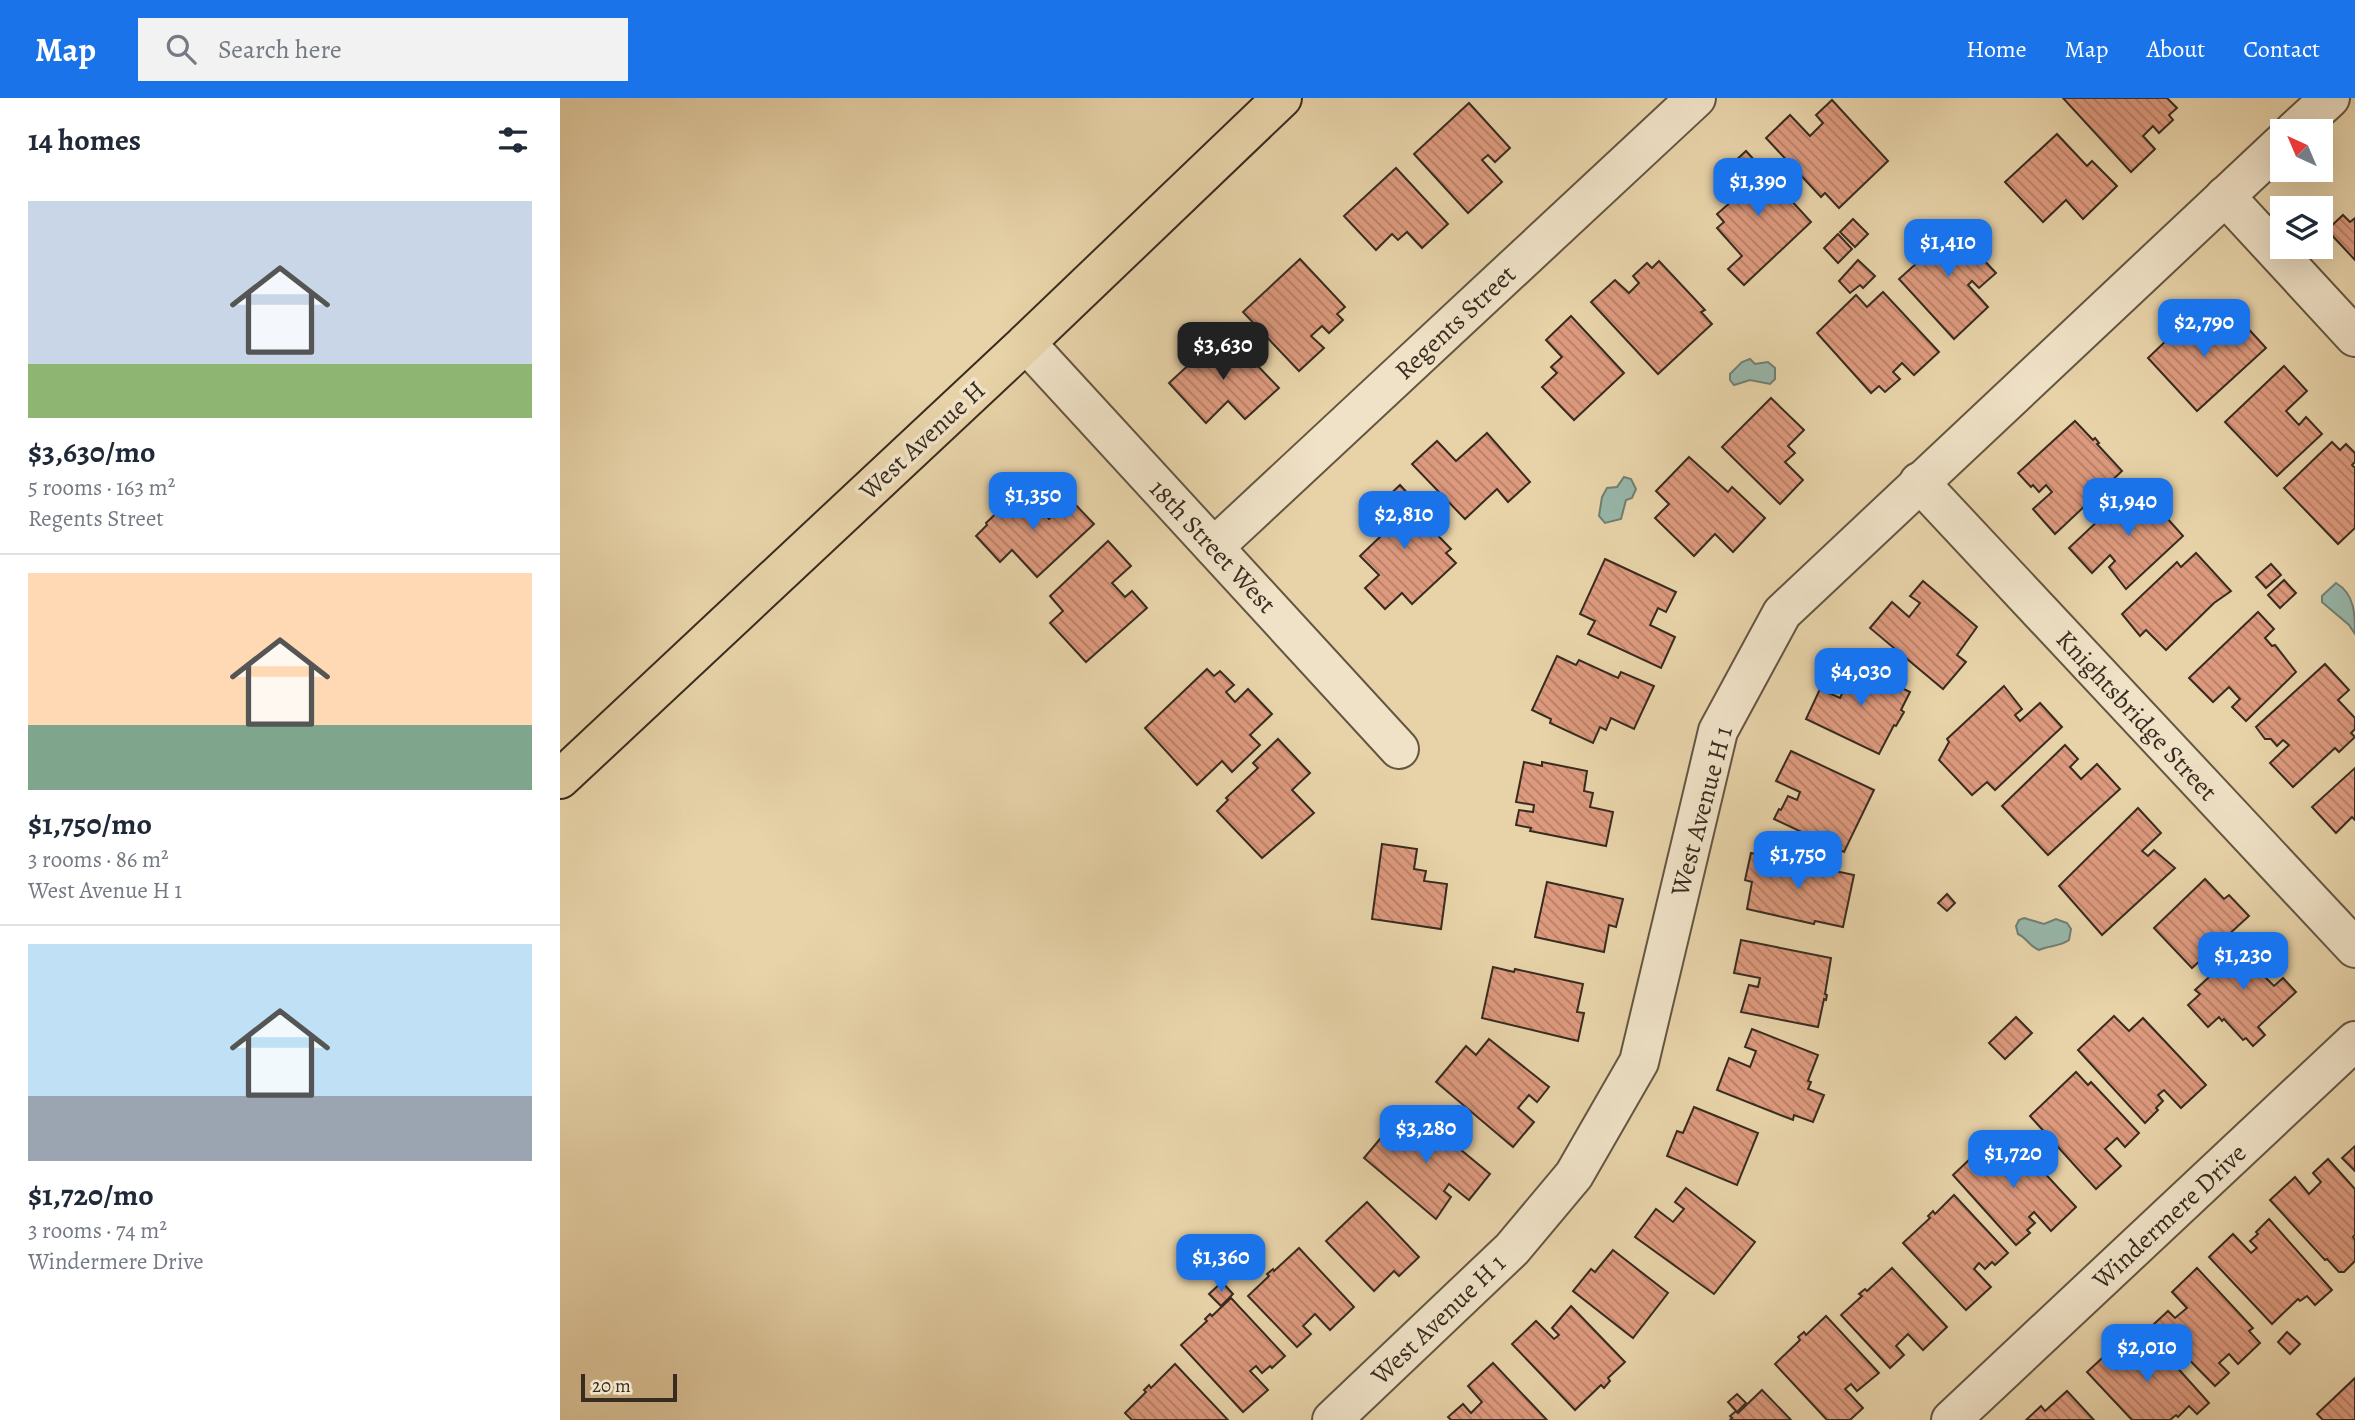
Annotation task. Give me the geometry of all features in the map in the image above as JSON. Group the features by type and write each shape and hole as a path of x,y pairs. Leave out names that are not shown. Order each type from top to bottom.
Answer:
{"main road":[{"name":"West Avenue H","path":"560,779 1026,343 1282,98"}],"street":[{"name":"Regents Street","path":"1214,547 1696,98"},
{"path":"2307,119 2330,98"},
{"name":"West Avenue H 1","path":"1332,1420 1512,1248 1574,1175 1639,1062 1718,731 1782,613 2270,154"},
{"path":"2225,196 2355,337"},
{"name":"18th Street West","path":"1026,343 1399,748"},
{"name":"Knightsbridge Street","path":"1919,482 2355,948"},
{"name":"Windermere Drive","path":"1951,1420 2355,1041"}],"shaded area":[{"path":"1750,359 1755,364 1768,362 1775,368 1775,379 1770,384 1750,380 1734,385 1730,380 1730,374 1742,362"},
{"path":"1624,477 1631,479 1636,489 1632,498 1626,500 1621,519 1605,523 1599,516 1602,497 1607,488 1617,487"},
{"path":"2336,583 2350,599 2354,612 2355,634 2349,625 2322,602 2322,596"},
{"path":"2024,918 2044,924 2056,919 2067,923 2071,929 2069,940 2036,949 2018,934 2016,926 2019,920"}],"building":[{"path":"2063,98 2167,98 2177,108 2169,115 2173,120 2159,133 2153,126 2143,136 2155,149 2131,172"},
{"path":"1832,100 1888,161 1839,208 1825,193 1821,197 1766,138 1790,115 1810,136 1823,123 1816,115"},
{"path":"1469,103 1510,148 1495,162 1488,155 1482,160 1502,182 1468,213 1414,154"},
{"path":"2057,134 2087,166 2092,161 2117,186 2083,219 2066,200 2043,222 2005,182"},
{"path":"1746,151 1811,222 1744,285 1728,269 1742,256 1717,228 1724,222 1717,214 1740,194 1721,174"},
{"path":"1396,168 1448,224 1422,248 1407,232 1398,240 1392,234 1376,250 1344,216"},
{"path":"2343,215 2350,222 2355,218 2355,260 2333,236 2333,224"},
{"path":"1853,219 1868,234 1855,247 1840,232"},
{"path":"1931,222 1944,236 1954,228 1996,273 1979,288 1972,281 1968,285 1988,307 1954,339 1899,279 1929,252 1915,237"},
{"path":"1838,234 1852,249 1838,263 1824,248"},
{"path":"1300,259 1345,307 1337,314 1343,320 1329,333 1322,326 1311,336 1324,348 1299,371 1243,312"},
{"path":"1858,260 1875,276 1863,288 1860,285 1850,293 1839,281"},
{"path":"1659,261 1705,310 1701,312 1712,324 1658,374 1591,302 1615,280 1629,293 1639,283 1633,276 1647,263 1652,268"},
{"path":"1883,292 1939,352 1914,375 1902,363 1893,372 1900,379 1885,392 1879,386 1871,393 1817,333 1856,295 1867,307"},
{"path":"2197,311 2222,343 2243,323 2266,348 2197,411 2148,358"},
{"path":"1571,316 1624,373 1574,420 1542,387 1557,373 1551,367 1562,357 1546,340"},
{"path":"1220,336 1250,367 1255,363 1279,388 1245,419 1228,401 1206,423 1169,383"},
{"path":"2284,366 2307,391 2286,411 2299,425 2306,417 2322,434 2277,476 2225,422"},
{"path":"1771,398 1804,430 1788,446 1795,453 1785,462 1803,480 1780,504 1722,447"},
{"path":"2075,421 2093,440 2095,438 2099,443 2097,444 2122,471 2055,534 2033,509 2052,492 2046,485 2039,492 2018,473"},
{"path":"1487,433 1530,482 1508,502 1497,489 1465,519 1412,464 1437,441 1456,461"},
{"path":"2332,442 2340,450 2346,444 2355,453 2355,462 2352,465 2355,468 2355,528 2338,544 2284,488"},
{"path":"1689,457 1728,492 1732,487 1765,518 1733,552 1715,534 1694,556 1655,518 1669,504 1656,491"},
{"path":"1400,485 1424,511 1419,516 1451,549 1446,553 1456,563 1412,604 1402,593 1385,609 1365,588 1379,575 1360,556 1383,534 1366,517"},
{"path":"2136,485 2161,512 2163,510 2168,515 2166,517 2183,536 2126,589 2109,567 2115,561 2110,555 2092,573 2069,548"},
{"path":"1023,488 1049,519 1070,499 1094,524 1037,577 1012,550 1000,562 976,536"},
{"path":"1108,541 1131,566 1112,583 1125,597 1132,591 1147,608 1086,662 1050,623 1063,611 1050,596"},
{"path":"2196,553 2231,591 2214,603 2166,650 2146,630 2140,636 2122,614 2177,562 2181,567"},
{"path":"1605,559 1676,592 1666,612 1658,608 1650,625 1675,637 1661,668 1588,634 1595,621 1580,614"},
{"path":"2271,564 2281,575 2266,588 2256,577"},
{"path":"2284,580 2296,593 2280,608 2268,595"},
{"path":"1923,581 1977,627 1957,655 1966,662 1943,689 1870,628 1892,602 1909,617 1920,603 1910,596"},
{"path":"2258,612 2274,629 2265,638 2272,646 2275,645 2296,672 2246,721 2232,707 2240,699 2229,687 2213,702 2189,678"},
{"path":"1557,656 1576,665 1579,660 1618,678 1621,672 1654,686 1634,729 1611,718 1606,730 1600,727 1593,743 1550,723 1551,719 1532,710"},
{"path":"1846,661 1910,692 1901,710 1904,712 1879,754 1806,719 1820,689 1840,698 1847,683 1837,678"},
{"path":"2325,664 2349,690 2338,700 2355,718 2355,729 2351,733 2355,737 2339,752 2335,748 2293,787 2270,763 2289,745 2283,740 2277,746 2271,739 2265,739 2256,727"},
{"path":"1207,669 1214,676 1220,671 1234,685 1226,692 1235,702 1248,689 1272,714 1250,735 1260,745 1232,772 1222,761 1197,785 1145,728"},
{"path":"2004,686 2022,709 2015,715 2020,721 2040,703 2062,727 1995,790 1987,782 1972,795 1939,760 1949,742 1947,739"},
{"path":"1278,739 1310,773 1292,790 1314,813 1262,858 1217,811 1228,800 1226,798 1258,768 1253,763"},
{"path":"2065,745 2078,759 2070,767 2081,779 2097,764 2120,789 2048,855 2002,806"},
{"path":"1791,751 1874,790 1844,852 1774,819 1788,796 1797,800 1800,792 1776,781"},
{"path":"1524,762 1542,766 1542,762 1587,771 1584,791 1593,793 1590,807 1613,812 1606,846 1530,831 1531,828 1516,825 1519,810 1533,812 1534,805 1516,802"},
{"path":"2355,768 2355,820 2352,817 2336,833 2312,807"},
{"path":"2138,808 2161,833 2142,851 2148,856 2154,850 2175,868 2102,935 2059,886"},
{"path":"1382,844 1417,849 1414,869 1426,871 1424,881 1447,884 1441,929 1372,919"},
{"path":"1751,853 1854,875 1843,927 1815,921 1814,924 1747,909 1752,882 1745,880"},
{"path":"2205,879 2224,899 2229,895 2249,916 2192,968 2154,928"},
{"path":"1547,882 1623,899 1616,927 1609,925 1604,952 1535,937"},
{"path":"1947,894 1955,903 1947,911 1938,903"},
{"path":"2256,934 2279,959 2262,974 2274,986 2283,978 2296,992 2258,1027 2265,1035 2253,1046 2246,1038 2243,1040 2224,1019 2222,1021 2219,1017 2208,1027 2188,1005 2200,994 2195,990"},
{"path":"1741,940 1831,958 1827,995 1818,1027 1741,1012 1749,985 1758,987 1760,978 1734,973"},
{"path":"1493,967 1514,972 1515,969 1583,984 1577,1012 1584,1013 1578,1041 1482,1018"},
{"path":"2114,1016 2129,1031 2143,1018 2206,1085 2181,1108 2164,1090 2158,1095 2163,1101 2156,1108 2158,1110 2145,1123 2078,1050"},
{"path":"2016,1017 2032,1033 2005,1059 1989,1043"},
{"path":"1752,1029 1818,1055 1808,1081 1811,1082 1808,1089 1824,1095 1813,1122 1794,1115 1793,1120 1717,1090 1729,1058 1750,1067 1756,1051 1745,1047"},
{"path":"1489,1039 1549,1087 1537,1102 1529,1095 1518,1108 1534,1122 1513,1147 1436,1082 1466,1046 1476,1055"},
{"path":"2076,1072 2088,1085 2091,1082 2139,1133 2125,1147 2117,1138 2105,1149 2121,1166 2096,1189 2030,1116"},
{"path":"1694,1107 1758,1133 1737,1185 1667,1156 1677,1131 1683,1133"},
{"path":"1420,1116 1490,1174 1469,1200 1449,1184 1444,1191 1451,1197 1436,1219 1364,1158 1396,1120 1409,1130"},
{"path":"1991,1139 2002,1151 2014,1140 2076,1207 2051,1231 2034,1212 2029,1217 2035,1223 2027,1230 2030,1233 2016,1245 1953,1175"},
{"path":"2355,1146 2355,1171 2342,1158"},
{"path":"2328,1159 2355,1189 2355,1261 2344,1272 2339,1272 2325,1260 2270,1200 2295,1177 2309,1194 2321,1182 2313,1173"},
{"path":"1686,1188 1755,1242 1714,1294 1635,1237 1656,1209 1673,1222 1684,1209 1675,1202"},
{"path":"1954,1195 2008,1253 1995,1265 1992,1262 1985,1269 1979,1263 1974,1269 1991,1287 1966,1310 1903,1243 1930,1218 1928,1216 1933,1211 1935,1214"},
{"path":"1367,1202 1419,1257 1399,1276 1394,1271 1374,1291 1326,1241"},
{"path":"2269,1219 2332,1290 2315,1305 2307,1296 2300,1301 2298,1299 2272,1324 2209,1257 2233,1234 2251,1253 2257,1248 2250,1241"},
{"path":"1299,1248 1354,1307 1330,1330 1315,1314 1303,1326 1311,1334 1297,1347 1248,1296 1269,1276 1267,1274"},
{"path":"1613,1250 1668,1293 1633,1338 1573,1291 1591,1269 1595,1272"},
{"path":"1892,1268 1947,1327 1923,1350 1908,1334 1896,1346 1904,1355 1890,1368 1841,1315 1862,1296 1859,1294 1865,1289 1867,1291"},
{"path":"2197,1268 2253,1328 2249,1331 2260,1343 2238,1364 2229,1354 2219,1363 2229,1373 2215,1386 2154,1324 2168,1311 2175,1318 2187,1308 2172,1292"},
{"path":"1222,1282 1233,1294 1221,1306 1209,1294"},
{"path":"1231,1298 1285,1356 1262,1373 1256,1366 1250,1371 1268,1390 1243,1412 1181,1345 1207,1321 1205,1319 1210,1314 1212,1316"},
{"path":"1571,1306 1625,1362 1608,1378 1610,1381 1604,1388 1601,1385 1575,1410 1512,1344 1536,1321 1554,1339 1559,1335 1552,1328"},
{"path":"1826,1316 1879,1373 1857,1391 1851,1384 1845,1389 1863,1408 1850,1420 1827,1420 1775,1364 1800,1340 1798,1337 1804,1332 1806,1335"},
{"path":"2287,1332 2300,1344 2290,1354 2278,1342"},
{"path":"2147,1334 2209,1403 2197,1414 2189,1406 2178,1417 2176,1415 2170,1420 2132,1420 2087,1372 2112,1349 2129,1368 2135,1362 2129,1355"},
{"path":"1493,1363 1547,1420 1451,1420 1448,1417 1463,1404 1471,1413 1482,1402 1468,1386"},
{"path":"1175,1364 1228,1420 1132,1420 1125,1413 1146,1392 1144,1390 1149,1385 1151,1388"},
{"path":"2355,1378 2355,1420 2323,1420 2317,1414"},
{"path":"1762,1390 1791,1420 1730,1420 1730,1416 1736,1411 1738,1413"},
{"path":"2067,1391 2094,1420 2026,1420 2041,1406 2045,1411"},
{"path":"1737,1394 1746,1403 1737,1412 1728,1402"}]}
